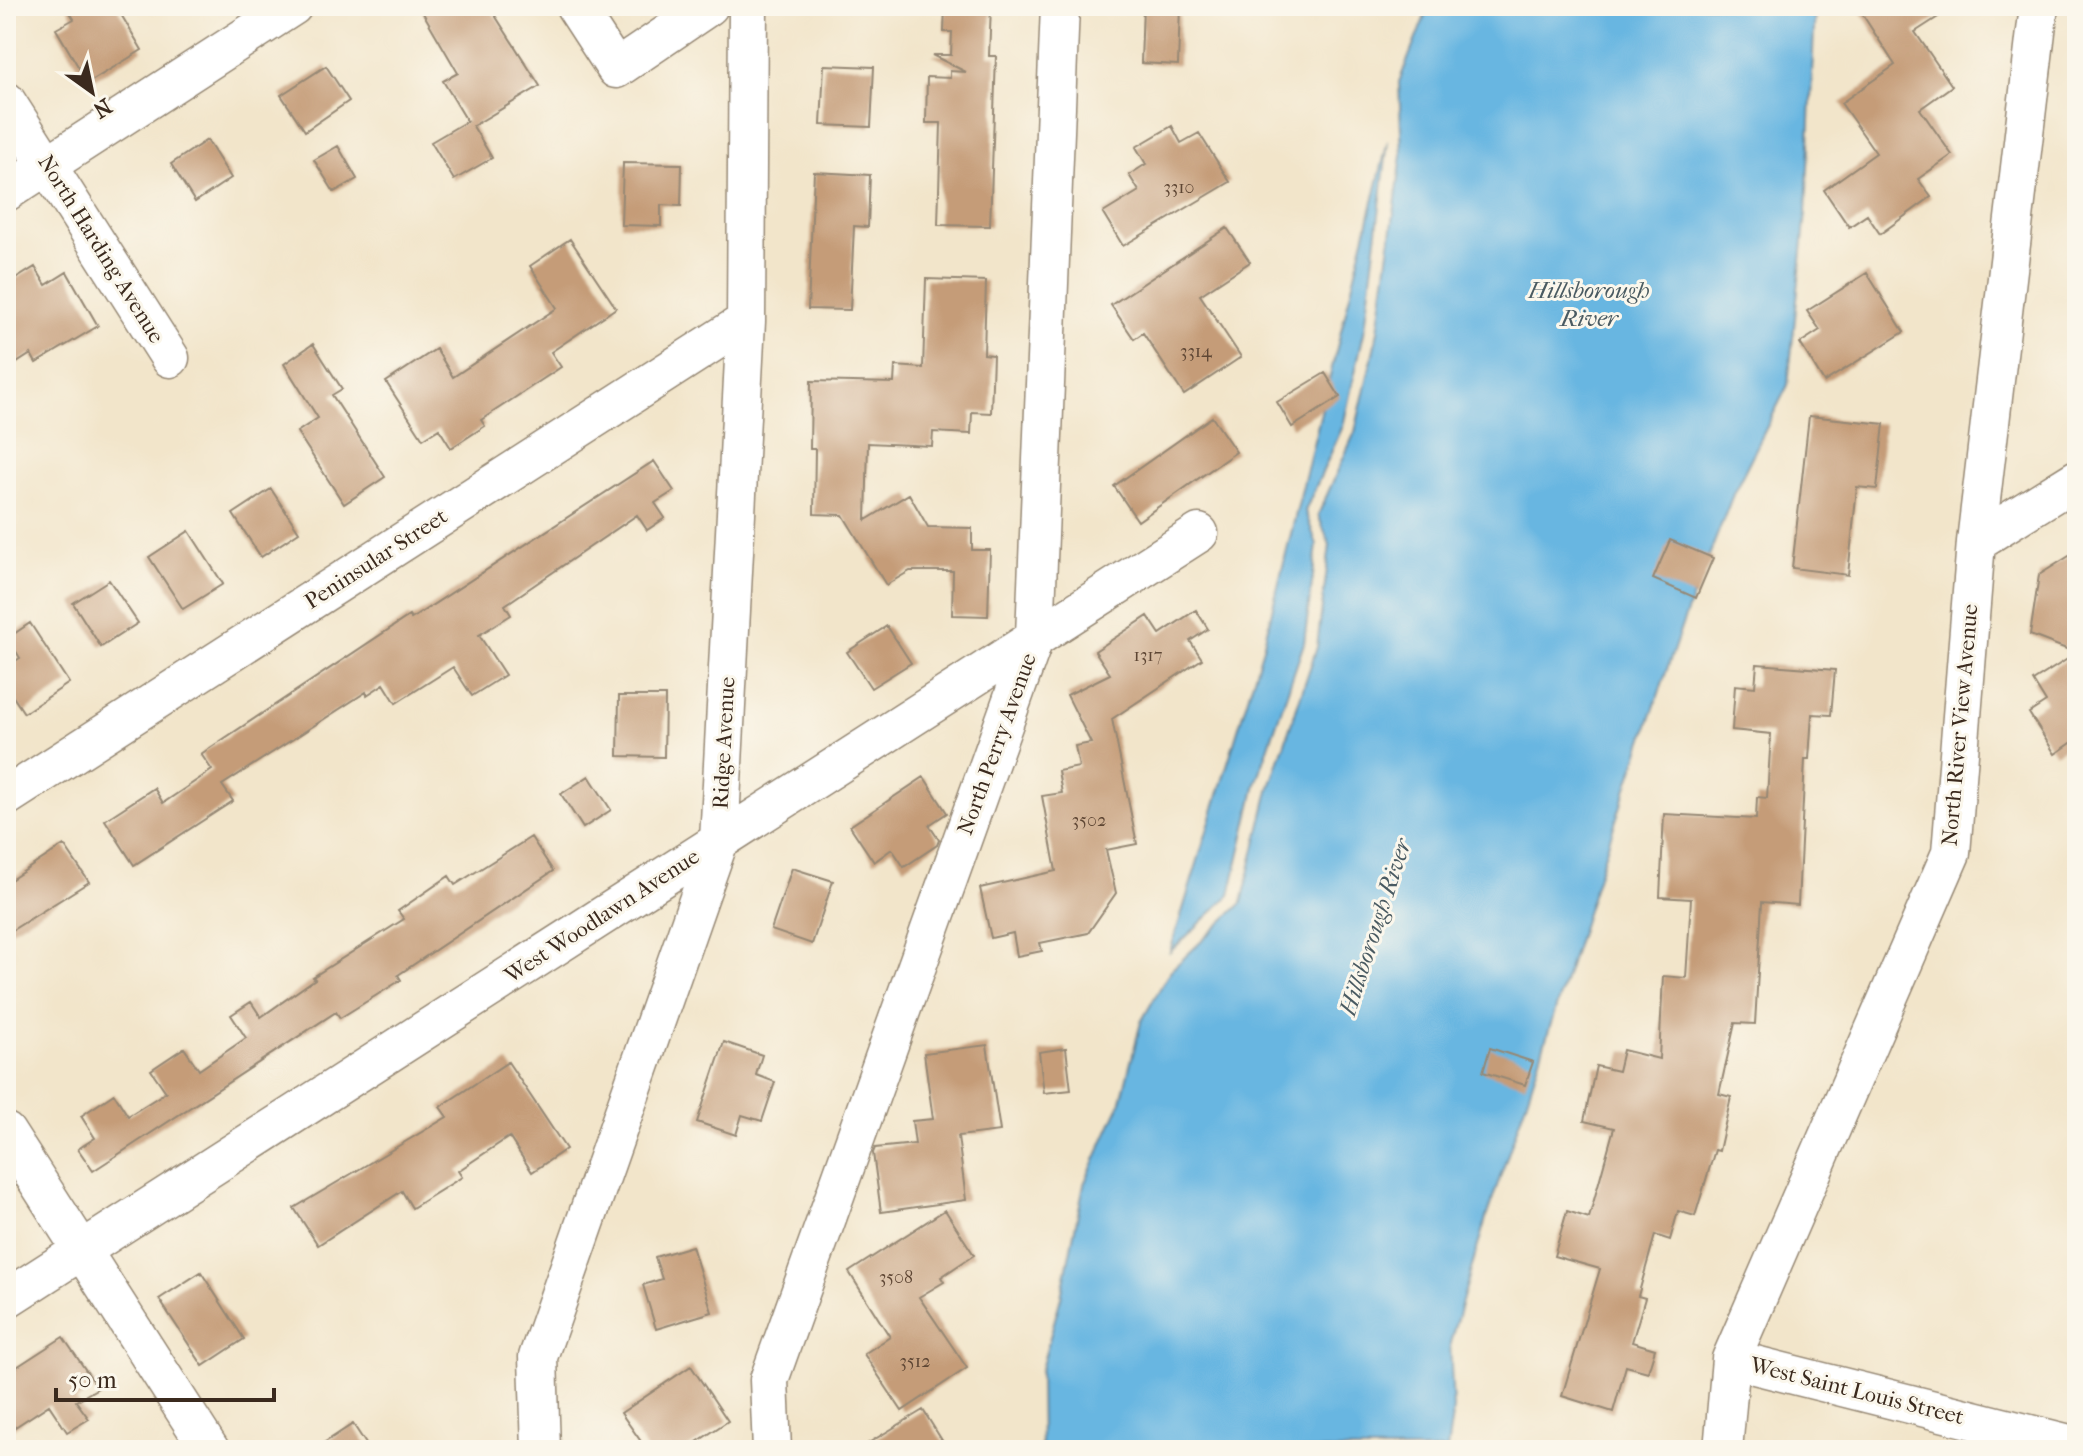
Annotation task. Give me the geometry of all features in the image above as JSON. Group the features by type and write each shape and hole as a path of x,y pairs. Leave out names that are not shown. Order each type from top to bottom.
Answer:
{"street":[{"path":"6,192 293,6"},
{"path":"575,6 616,69 709,6"},
{"name":"Ridge Avenue","path":"541,1450 538,1357 719,841 746,321 748,6"},
{"name":"North Perry Avenue","path":"772,1450 769,1380 1035,636 1060,6"},
{"name":"North River View Avenue","path":"1723,1450 1731,1359 1951,853 1976,542 2039,6"},
{"name":"North Harding Avenue","path":"6,101 170,358"},
{"name":"Peninsular Street","path":"6,797 746,321"},
{"path":"1976,542 2077,479"},
{"name":"West Woodlawn Avenue","path":"6,1299 1199,533"},
{"path":"6,1132 210,1450"},
{"name":"West Saint Louis Street","path":"1731,1359 2077,1446"}],"water":[{"name":"Hillsborough River","path":"1429,6 1815,6 1806,213 1788,385 1734,492 1682,625 1486,1218 1450,1343 1453,1409 1447,1450 1041,1450 1040,1373 1061,1297 1084,1184 1120,1105 1141,1022 1170,971 1242,903 1269,790 1317,647 1330,545 1318,515 1355,432 1378,331 1402,155 1399,82"},
{"path":"1388,141 1365,328 1343,426 1305,511 1317,545 1304,643 1256,784 1230,895 1170,952 1262,651"}],"building":[{"path":"66,6 116,6 142,50 88,83 56,29 74,19"},
{"path":"419,6 489,6 540,86 473,126 492,158 454,180 431,142 467,121 443,81 458,73"},
{"path":"945,6 991,6 989,56 996,56 990,226 938,225 941,123 926,123 927,77 950,78 950,71 966,72 932,55 951,55 952,32 944,32"},
{"path":"1143,6 1180,6 1178,65 1141,63"},
{"path":"1857,6 1955,6 1915,32 1952,86 1920,109 1952,155 1918,179 1931,197 1880,234 1867,215 1849,227 1824,190 1876,153 1841,103 1895,65"},
{"path":"824,65 874,67 871,127 821,125"},
{"path":"326,66 349,101 305,131 281,95"},
{"path":"1172,126 1181,143 1199,133 1230,182 1123,246 1103,213 1139,191 1129,175 1146,164 1136,147"},
{"path":"207,140 231,178 195,202 171,164"},
{"path":"338,146 357,179 334,192 314,160"},
{"path":"623,163 682,164 681,206 661,205 661,226 621,225"},
{"path":"814,172 870,175 868,227 854,226 850,310 808,309"},
{"path":"1227,228 1250,262 1200,295 1241,357 1184,395 1143,333 1134,339 1111,305"},
{"path":"570,239 616,308 551,352 561,367 481,420 485,426 451,448 439,429 423,439 386,382 436,349 453,377 557,308 530,266"},
{"path":"35,267 46,285 67,272 98,326 36,363 31,354 6,370 6,285"},
{"path":"1867,273 1904,332 1824,382 1800,343 1820,330 1807,311"},
{"path":"926,279 986,281 984,354 993,355 991,413 972,412 971,434 933,432 932,446 868,443 866,520 909,494 928,527 972,528 972,550 990,550 988,616 952,615 953,571 910,571 886,585 843,515 814,514 815,449 810,449 811,381 894,383 895,366 923,368"},
{"path":"313,344 342,389 332,395 385,477 344,504 297,432 318,418 284,364"},
{"path":"1325,373 1340,397 1292,427 1277,402"},
{"path":"1809,416 1884,424 1877,489 1857,487 1848,575 1792,568"},
{"path":"1212,417 1236,452 1138,521 1114,486"},
{"path":"654,461 674,491 655,503 665,518 647,530 637,515 505,605 511,615 479,635 505,675 472,696 453,667 396,703 384,684 367,695 366,692 222,785 233,801 134,865 105,820 154,788 163,803 212,770 201,754 409,616 411,619"},
{"path":"271,489 299,532 261,557 233,514"},
{"path":"189,531 223,584 183,609 149,557"},
{"path":"1670,540 1713,558 1696,598 1653,579"},
{"path":"2077,551 2077,653 2030,635 2039,575"},
{"path":"109,580 138,623 101,647 73,603"},
{"path":"1196,610 1208,629 1190,641 1202,659 1112,719 1137,844 1106,850 1116,893 1088,933 1040,943 1042,951 1017,956 1013,933 991,938 980,888 1056,871 1042,796 1062,793 1058,771 1079,767 1075,746 1091,743 1067,695 1110,674 1095,651 1148,616 1160,634"},
{"path":"30,623 69,683 24,713 6,686 6,667 20,658 8,638"},
{"path":"887,626 911,663 871,688 847,652"},
{"path":"2077,653 2077,739 2055,754 2029,713 2046,702 2033,681"},
{"path":"1757,664 1835,670 1831,715 1812,714 1809,759 1805,759 1798,905 1762,902 1755,1024 1735,1023 1719,1094 1731,1097 1719,1151 1715,1150 1695,1216 1678,1211 1670,1240 1655,1235 1638,1296 1645,1298 1632,1342 1655,1349 1648,1372 1626,1366 1613,1412 1562,1396 1600,1269 1554,1256 1567,1211 1589,1218 1614,1128 1584,1121 1596,1066 1618,1071 1623,1050 1659,1059 1663,976 1686,978 1691,899 1660,897 1664,814 1756,819 1757,797 1767,798 1771,734 1732,730 1735,685 1755,687"},
{"path":"619,696 665,696 664,757 618,756"},
{"path":"589,776 611,810 583,828 561,794"},
{"path":"924,777 947,813 929,825 939,840 937,845 904,867 892,849 874,862 850,826"},
{"path":"531,837 553,871 398,975 401,980 340,1018 336,1012 93,1171 78,1149 95,1138 81,1116 114,1094 128,1116 166,1092 151,1070 184,1048 199,1070 246,1038 231,1015 251,1002 261,1017 315,979 313,977 404,919 398,911 449,876 455,885"},
{"path":"64,845 89,882 6,934 6,883"},
{"path":"792,868 833,881 812,944 771,930"},
{"path":"724,1042 762,1055 756,1075 775,1082 762,1121 742,1115 736,1135 697,1122"},
{"path":"987,1045 1000,1131 958,1136 966,1200 881,1212 873,1153 875,1148 915,1144 912,1121 933,1119 924,1053"},
{"path":"1066,1048 1071,1090 1044,1093 1039,1052"},
{"path":"1490,1048 1533,1062 1525,1085 1483,1072"},
{"path":"508,1062 566,1149 532,1172 509,1137 458,1171 462,1177 412,1208 402,1191 318,1245 294,1208 447,1117 440,1107"},
{"path":"945,1210 974,1255 941,1277 944,1282 919,1297 967,1368 902,1411 864,1354 890,1337 849,1272"},
{"path":"692,1246 712,1312 656,1329 643,1285 662,1279 655,1257"},
{"path":"201,1272 244,1339 203,1366 159,1299"},
{"path":"63,1337 98,1388 76,1401 89,1419 67,1432 49,1405 6,1433 6,1374"},
{"path":"691,1366 728,1421 685,1450 647,1450 621,1413"},
{"path":"923,1410 948,1450 857,1450"},
{"path":"353,1424 370,1450 313,1450"}]}
